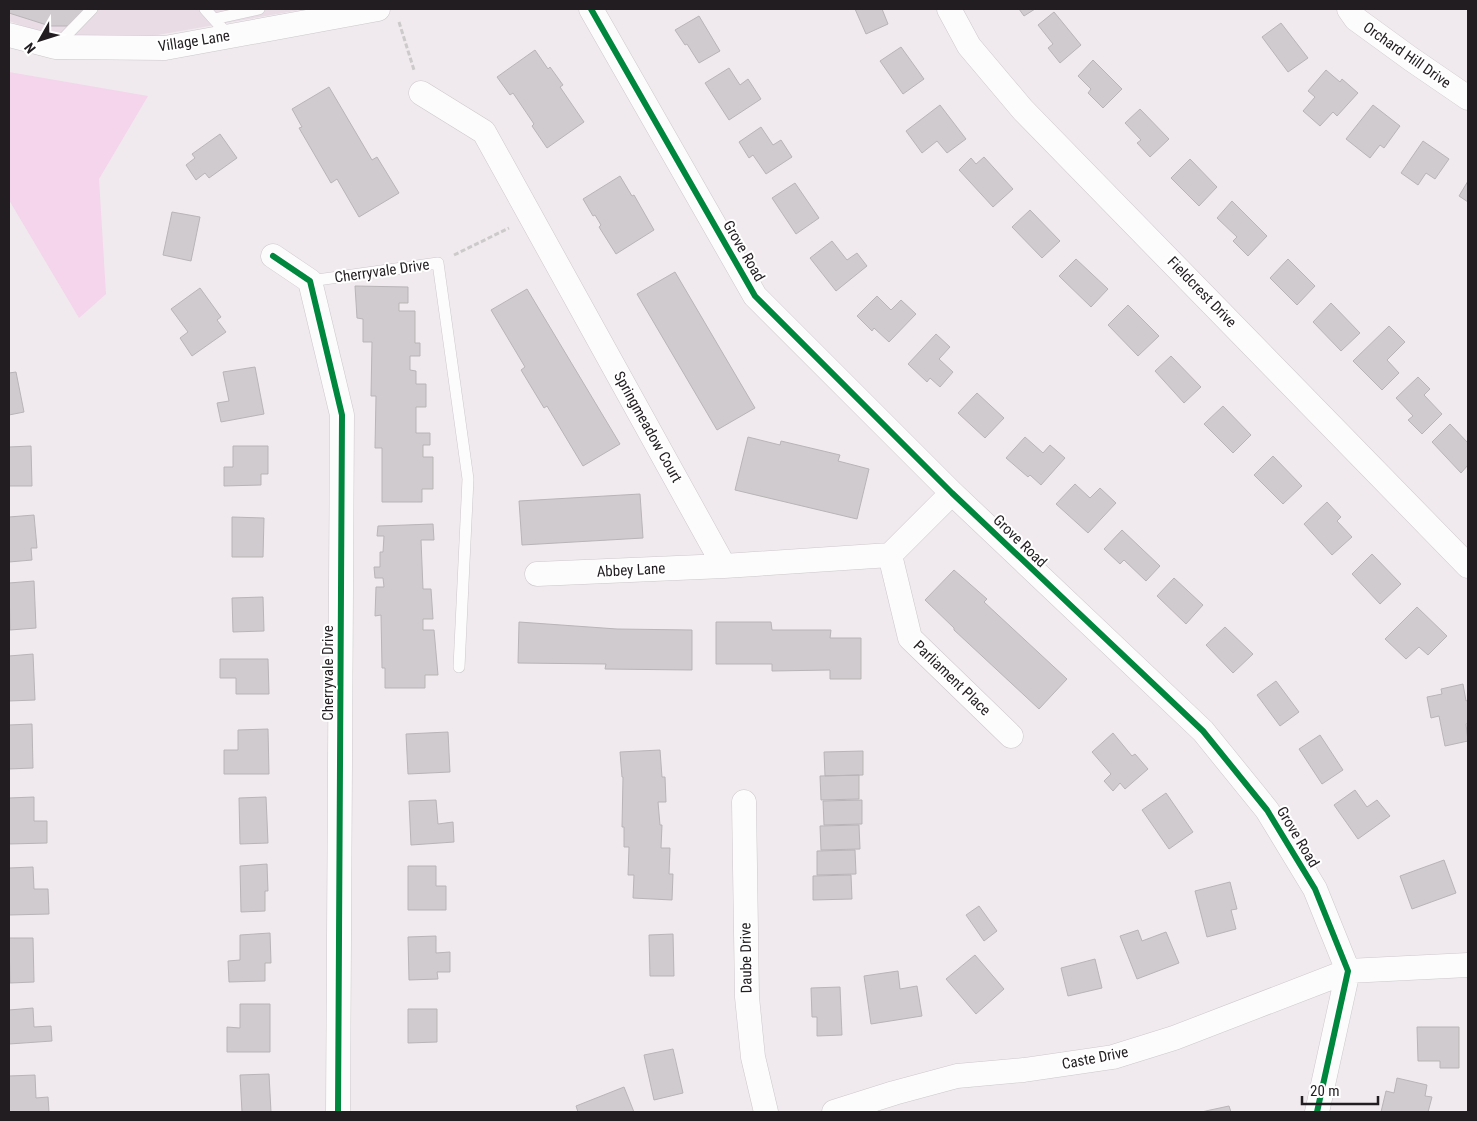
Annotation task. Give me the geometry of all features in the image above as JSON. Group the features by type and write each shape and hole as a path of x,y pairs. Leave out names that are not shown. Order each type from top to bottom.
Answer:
{"street":[{"name":"Grove Road","path":"591,9 755,296 952,493 1203,731 1267,810 1315,889 1358,970"},
{"name":"Fieldcrest Drive","path":"949,9 969,46 1024,110 1468,566"},
{"name":"Orchard Hill Drive","path":"1349,9 1356,19 1468,98"},
{"name":"Village Lane","path":"9,35 55,47 165,48 222,27 388,13"},
{"name":"Springmeadow Court","path":"421,92 484,132 724,566"},
{"path":"273,256 310,280"},
{"name":"Cherryvale Drive","path":"310,280 342,415 338,1112"},
{"path":"724,566 890,555 952,493"},
{"name":"Parliament Place","path":"890,555 910,638 1011,736"},
{"name":"Abbey Lane","path":"537,574 724,566"},
{"name":"Daube Drive","path":"744,802 747,997 752,1057 766,1112"},
{"name":"Caste Drive","path":"834,1112 957,1076 1024,1070 1113,1057 1174,1038 1358,970 1468,965"},
{"path":"1316,1112 1358,970"}],"lane":[{"path":"55,47 92,9"},
{"path":"205,9 222,27 259,9"},
{"name":"Cherryvale Drive","path":"310,280 438,263 468,480 459,668"}],"path":[{"path":"388,13 421,92"},
{"path":"438,263 531,218"}],"shaded area":[{"path":"9,9 306,9 152,36 61,39 9,21"},
{"path":"9,72 148,96 99,179 106,294 79,318 9,200"}],"building":[{"path":"9,9 87,9 69,26 50,26 9,13"},
{"path":"855,9 882,9 888,24 866,34"},
{"path":"1019,9 1035,9 1024,16"},
{"path":"1054,12 1081,45 1060,63 1048,48 1053,44 1038,25"},
{"path":"699,16 720,51 699,63 675,30"},
{"path":"1281,23 1308,58 1288,72 1262,37"},
{"path":"901,47 924,79 903,94 880,61"},
{"path":"535,50 548,69 550,67 563,85 560,87 584,122 547,148 532,126 534,124 513,93 510,95 497,77"},
{"path":"1093,60 1122,89 1103,108 1088,93 1091,89 1078,76"},
{"path":"729,68 740,85 748,79 761,99 729,120 705,83"},
{"path":"1326,70 1340,82 1342,79 1358,93 1337,116 1333,112 1320,126 1303,111 1315,97 1308,91"},
{"path":"329,87 372,160 377,157 399,193 359,217 337,179 331,183 299,128 302,127 292,109"},
{"path":"940,105 966,139 947,153 937,141 922,153 906,131"},
{"path":"1373,105 1400,126 1384,148 1380,145 1370,158 1346,139"},
{"path":"1140,109 1169,139 1150,157 1137,143 1141,140 1125,123"},
{"path":"761,127 773,145 781,140 792,157 766,174 753,155 749,158 739,142"},
{"path":"220,134 237,158 209,178 205,173 196,180 186,165 195,158 192,154"},
{"path":"1423,141 1449,159 1435,179 1426,173 1418,185 1401,173"},
{"path":"984,157 1013,189 993,207 959,170 971,158 976,164"},
{"path":"1190,159 1217,187 1199,206 1171,178"},
{"path":"620,176 632,196 634,195 654,230 616,254 599,227 601,225 595,215 593,216 583,199"},
{"path":"1468,181 1468,202 1459,196"},
{"path":"795,183 819,218 796,234 772,198"},
{"path":"1232,201 1267,236 1248,256 1233,241 1237,237 1217,218"},
{"path":"1030,210 1060,241 1042,258 1012,227"},
{"path":"172,212 200,217 191,261 163,255"},
{"path":"832,241 847,260 857,253 867,266 836,291 810,258"},
{"path":"1076,259 1108,289 1091,307 1059,276"},
{"path":"1288,259 1315,286 1297,305 1270,278"},
{"path":"675,272 755,408 717,430 637,294"},
{"path":"355,286 408,287 408,303 399,303 399,311 415,311 415,343 420,343 420,356 410,356 410,370 416,371 416,384 426,384 426,407 416,407 416,433 430,433 430,445 423,445 423,457 433,457 433,489 422,489 422,502 382,502 382,448 375,448 376,396 371,396 372,342 363,342 363,319 357,318"},
{"path":"200,288 221,317 217,320 226,332 192,356 180,338 188,332 171,309"},
{"path":"527,289 620,444 583,466 547,406 544,408 521,370 525,367 491,310"},
{"path":"877,296 891,310 901,300 916,314 889,342 874,328 872,331 857,316"},
{"path":"1331,303 1360,333 1341,351 1313,322"},
{"path":"1128,305 1159,336 1138,356 1108,325"},
{"path":"1389,326 1405,342 1387,360 1399,373 1382,390 1353,361"},
{"path":"936,334 950,347 939,359 953,372 940,387 930,378 927,382 908,364"},
{"path":"1171,356 1201,387 1184,403 1155,371"},
{"path":"255,367 264,414 221,422 217,403 229,401 223,372"},
{"path":"16,372 24,412 9,415 9,373"},
{"path":"1418,377 1430,389 1424,395 1442,414 1422,434 1408,420 1413,416 1396,398"},
{"path":"977,393 1004,418 985,438 958,413"},
{"path":"1223,406 1251,435 1233,453 1204,424"},
{"path":"1450,424 1468,443 1468,465 1461,473 1432,442"},
{"path":"748,437 780,445 781,441 840,455 838,461 869,469 857,519 735,490"},
{"path":"1025,437 1043,453 1050,445 1065,458 1041,485 1030,475 1028,477 1006,458"},
{"path":"31,446 32,486 9,486 9,447"},
{"path":"233,446 268,446 268,474 261,474 261,485 224,486 224,467 233,467"},
{"path":"1273,456 1302,486 1283,504 1254,475"},
{"path":"1075,484 1090,498 1100,488 1116,503 1088,533 1056,504"},
{"path":"640,494 643,538 522,545 519,501"},
{"path":"1327,502 1341,517 1337,521 1352,537 1332,555 1304,524"},
{"path":"34,515 37,548 31,548 32,560 9,562 9,517"},
{"path":"232,517 264,518 263,557 232,557"},
{"path":"433,524 434,540 421,540 423,589 431,589 433,619 423,619 423,630 434,630 438,675 425,675 425,688 385,688 385,668 382,668 381,615 375,616 376,587 384,587 383,578 375,578 374,567 380,567 380,552 383,552 384,536 377,536 378,526"},
{"path":"1122,530 1160,566 1146,581 1124,560 1120,564 1104,549"},
{"path":"1372,554 1401,584 1380,604 1352,574"},
{"path":"954,570 987,599 984,602 1067,679 1039,709 954,630 925,600"},
{"path":"1174,578 1203,605 1186,624 1157,596"},
{"path":"34,581 36,628 10,630 9,583"},
{"path":"263,597 264,631 233,632 232,598"},
{"path":"1417,607 1447,636 1428,655 1419,647 1406,659 1385,639"},
{"path":"519,622 617,629 692,630 692,670 605,669 606,664 518,663"},
{"path":"716,622 771,622 772,630 831,630 830,638 861,638 861,679 830,679 830,670 772,671 772,664 716,664"},
{"path":"1225,627 1253,654 1233,673 1206,645"},
{"path":"33,654 35,700 9,701 9,656"},
{"path":"220,659 268,659 269,694 236,694 236,678 220,678"},
{"path":"1276,681 1299,712 1280,726 1257,695"},
{"path":"1463,684 1466,701 1468,700 1468,723 1466,724 1468,741 1445,746 1439,716 1431,718 1427,697 1442,694 1441,689"},
{"path":"32,724 33,768 9,769 9,725"},
{"path":"268,729 269,774 224,774 224,750 238,750 238,730"},
{"path":"448,732 450,772 408,774 406,734"},
{"path":"1113,733 1132,756 1135,754 1148,769 1125,789 1120,783 1113,791 1104,781 1111,774 1092,752"},
{"path":"1320,735 1343,770 1322,784 1299,749"},
{"path":"660,750 662,777 665,777 666,802 658,802 660,825 662,825 661,848 670,848 669,874 673,874 672,900 633,898 634,875 628,875 629,847 624,847 624,827 622,827 623,777 620,752"},
{"path":"863,751 863,775 825,776 824,752"},
{"path":"859,775 859,799 821,800 820,776"},
{"path":"1355,790 1367,807 1377,800 1390,816 1358,839 1334,805"},
{"path":"1166,793 1193,832 1169,849 1142,810"},
{"path":"34,797 34,821 47,821 47,843 9,844 9,798"},
{"path":"266,797 268,843 240,844 239,798"},
{"path":"436,800 438,824 453,822 454,842 411,845 409,801"},
{"path":"862,800 862,824 824,825 823,801"},
{"path":"859,825 860,849 821,850 820,826"},
{"path":"855,850 856,874 817,875 817,851"},
{"path":"1444,860 1456,893 1412,909 1400,876"},
{"path":"267,864 268,891 265,891 265,911 241,912 240,866"},
{"path":"408,866 436,866 436,886 446,886 446,910 408,910"},
{"path":"33,867 34,889 48,889 49,914 9,915 9,868"},
{"path":"851,875 852,899 813,900 813,876"},
{"path":"1230,882 1237,909 1231,910 1236,929 1207,937 1195,891"},
{"path":"979,906 997,931 984,941 966,915"},
{"path":"1138,930 1142,941 1166,932 1179,963 1137,979 1120,936"},
{"path":"270,933 271,963 265,963 265,981 229,982 228,961 240,960 240,935"},
{"path":"673,934 674,976 650,976 649,935"},
{"path":"436,936 436,953 450,952 450,972 437,972 438,979 409,980 408,937"},
{"path":"9,938 33,938 34,982 10,983"},
{"path":"975,955 1004,989 976,1014 946,979"},
{"path":"1095,959 1102,988 1068,996 1061,968"},
{"path":"898,971 900,989 917,986 922,1016 871,1024 864,976"},
{"path":"840,987 842,1035 817,1036 817,1017 812,1017 811,988"},
{"path":"240,1004 270,1004 270,1052 227,1052 227,1027 240,1028"},
{"path":"33,1008 34,1027 51,1026 52,1041 9,1044 9,1010"},
{"path":"408,1009 437,1009 437,1042 408,1043"},
{"path":"1417,1027 1459,1027 1459,1068 1440,1068 1440,1061 1418,1061"},
{"path":"673,1049 683,1093 654,1100 644,1055"},
{"path":"269,1074 271,1112 242,1112 240,1075"},
{"path":"35,1075 36,1098 48,1097 49,1112 9,1112 9,1076"},
{"path":"1397,1078 1427,1085 1425,1096 1432,1097 1428,1112 1381,1112 1386,1091 1394,1093"},
{"path":"624,1087 634,1112 578,1112 576,1106"},
{"path":"1229,1106 1231,1112 1201,1112"}],"cycle path":[{"path":"591,9 755,296 952,493 1203,731 1267,810 1315,889 1348,971 1317,1112"},
{"path":"273,256 310,281 342,415 338,1112"}]}
